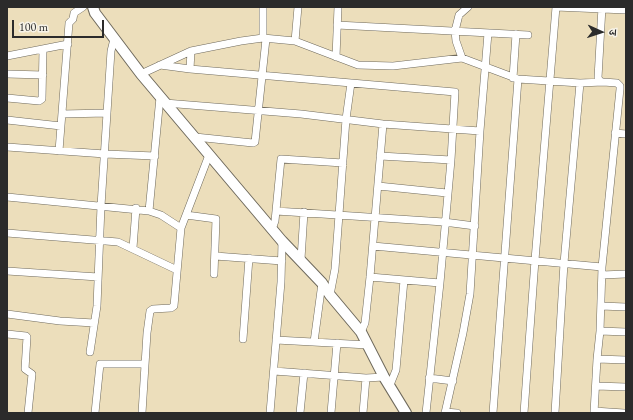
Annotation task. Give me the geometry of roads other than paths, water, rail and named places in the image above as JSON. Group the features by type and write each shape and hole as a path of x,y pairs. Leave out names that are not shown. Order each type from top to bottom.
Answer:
{"street":[{"path":"59,151 69,23 73,19 74,13 83,7"},
{"path":"93,7 95,13 141,74 282,241 301,259 322,283 361,332 405,412"},
{"path":"194,137 254,143 256,141 264,38 263,7"},
{"path":"295,41 298,7"},
{"path":"336,57 338,7"},
{"path":"462,58 458,51 455,31 459,15 468,7"},
{"path":"524,413 556,7 626,10"},
{"path":"602,8 598,75 600,81 603,82"},
{"path":"338,25 528,35"},
{"path":"457,413 445,412 453,381 467,310 473,256 484,67 488,33"},
{"path":"493,413 505,257 515,79 516,34"},
{"path":"90,352 97,306 104,154 111,51 114,38"},
{"path":"141,74 191,52 241,41 264,38 295,41 358,65 394,66 462,58 515,79 550,82 617,83 623,88 616,133 602,267 600,331 594,412 624,413"},
{"path":"7,56 68,44"},
{"path":"7,98 41,100 43,49"},
{"path":"190,69 191,52"},
{"path":"160,65 262,76 454,92 453,128 440,282 426,413"},
{"path":"7,74 43,76"},
{"path":"330,294 335,269 346,119 351,83"},
{"path":"555,413 564,263 580,83"},
{"path":"163,100 383,124 480,131"},
{"path":"149,211 163,100"},
{"path":"62,114 107,113"},
{"path":"7,120 61,126"},
{"path":"361,332 365,323 370,277 383,124"},
{"path":"616,133 626,134"},
{"path":"7,147 155,156"},
{"path":"142,413 150,311 153,309 171,308 174,306 181,228 209,155"},
{"path":"380,156 450,160"},
{"path":"272,229 275,221 281,159 343,163"},
{"path":"378,186 447,193"},
{"path":"7,197 136,208 161,215 181,228"},
{"path":"133,248 136,208"},
{"path":"276,211 375,216 475,226"},
{"path":"301,259 304,212"},
{"path":"186,214 216,219 214,274"},
{"path":"7,233 118,242 177,270"},
{"path":"270,413 282,261 282,241"},
{"path":"373,246 602,267"},
{"path":"215,256 282,261"},
{"path":"243,339 249,258"},
{"path":"7,271 98,277"},
{"path":"602,275 626,274"},
{"path":"370,277 440,282"},
{"path":"387,381 396,370 404,280"},
{"path":"314,342 322,283"},
{"path":"601,306 626,307"},
{"path":"7,314 60,321 94,323"},
{"path":"600,331 626,332"},
{"path":"7,334 27,337 25,369 32,374 28,413"},
{"path":"276,340 368,345"},
{"path":"331,413 337,343"},
{"path":"597,359 626,360"},
{"path":"95,413 100,364 145,364"},
{"path":"274,370 387,381"},
{"path":"300,413 304,373"},
{"path":"363,413 366,378"},
{"path":"429,378 453,381"},
{"path":"596,386 626,387"}]}
